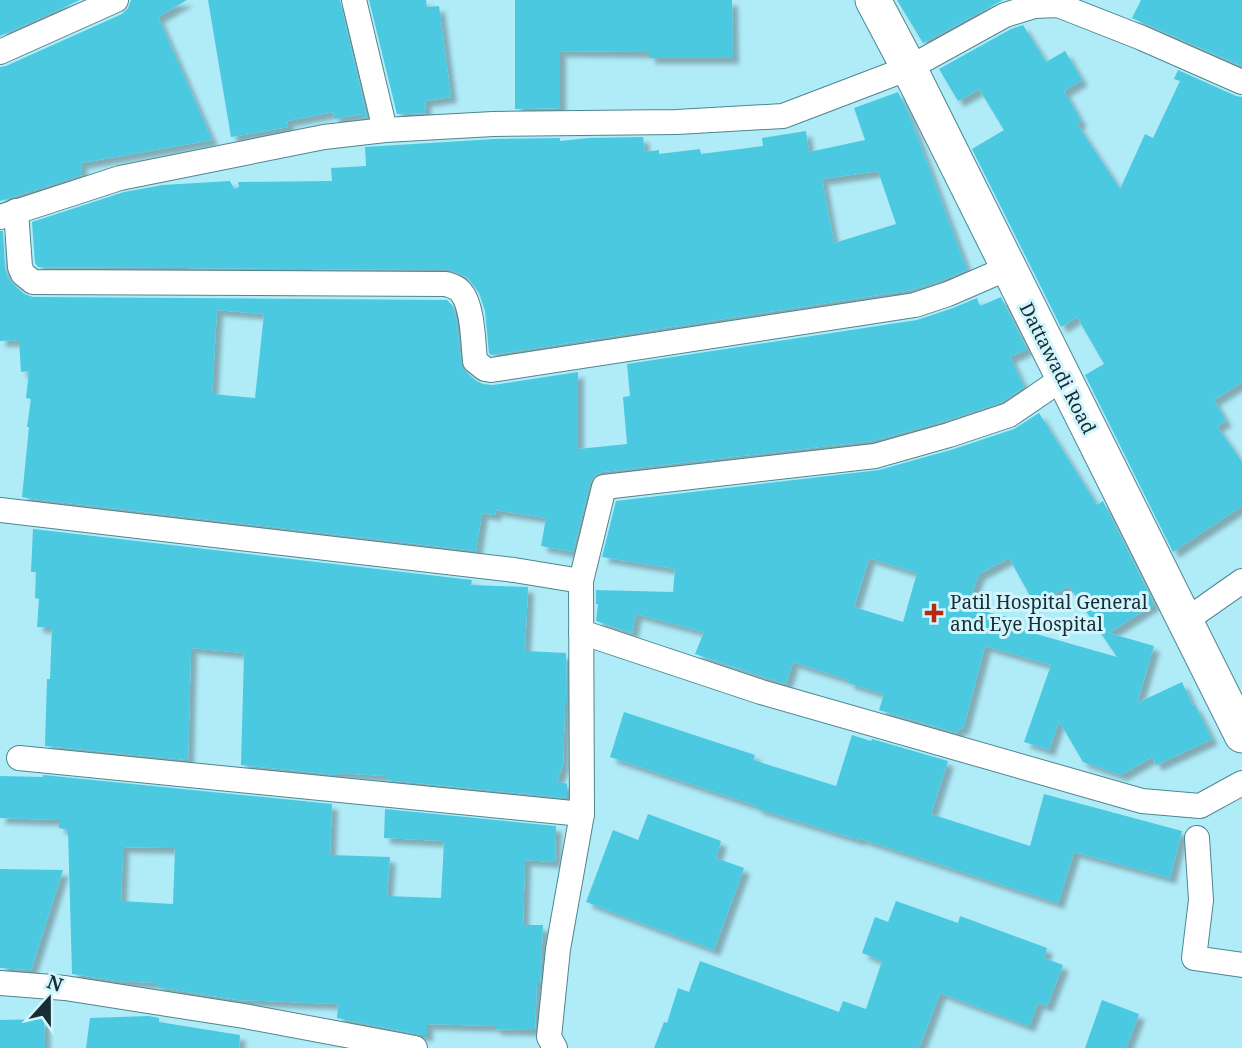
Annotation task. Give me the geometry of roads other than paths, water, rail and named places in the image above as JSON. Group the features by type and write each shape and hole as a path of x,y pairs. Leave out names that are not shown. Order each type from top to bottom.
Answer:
{"street":[{"path":"0,52 116,0"},
{"path":"354,0 385,130"},
{"name":"Dattawadi Road","path":"873,0 1242,735"},
{"path":"1007,268 948,294 915,305 491,370 485,369 475,360 468,306 463,293 456,287 446,284 33,282 23,274 20,267 8,214 120,178 324,136 493,124 677,122 783,116 909,68 1005,15 1034,6 1058,5 1242,82"},
{"path":"555,1048 549,1037 558,949 582,814 582,581 604,487 875,456 1009,415 1063,378"},
{"path":"0,510 514,570 582,581"},
{"path":"1185,621 1242,581"},
{"path":"581,632 761,692 1142,801 1200,806 1242,783"},
{"path":"19,758 582,814"},
{"path":"1197,838 1201,900 1194,958 1242,965"},
{"path":"0,983 65,988 244,1016 415,1048"}],"place":[{"name":"Patil Hospital General and Eye Hospital","path":"934,613"}]}
